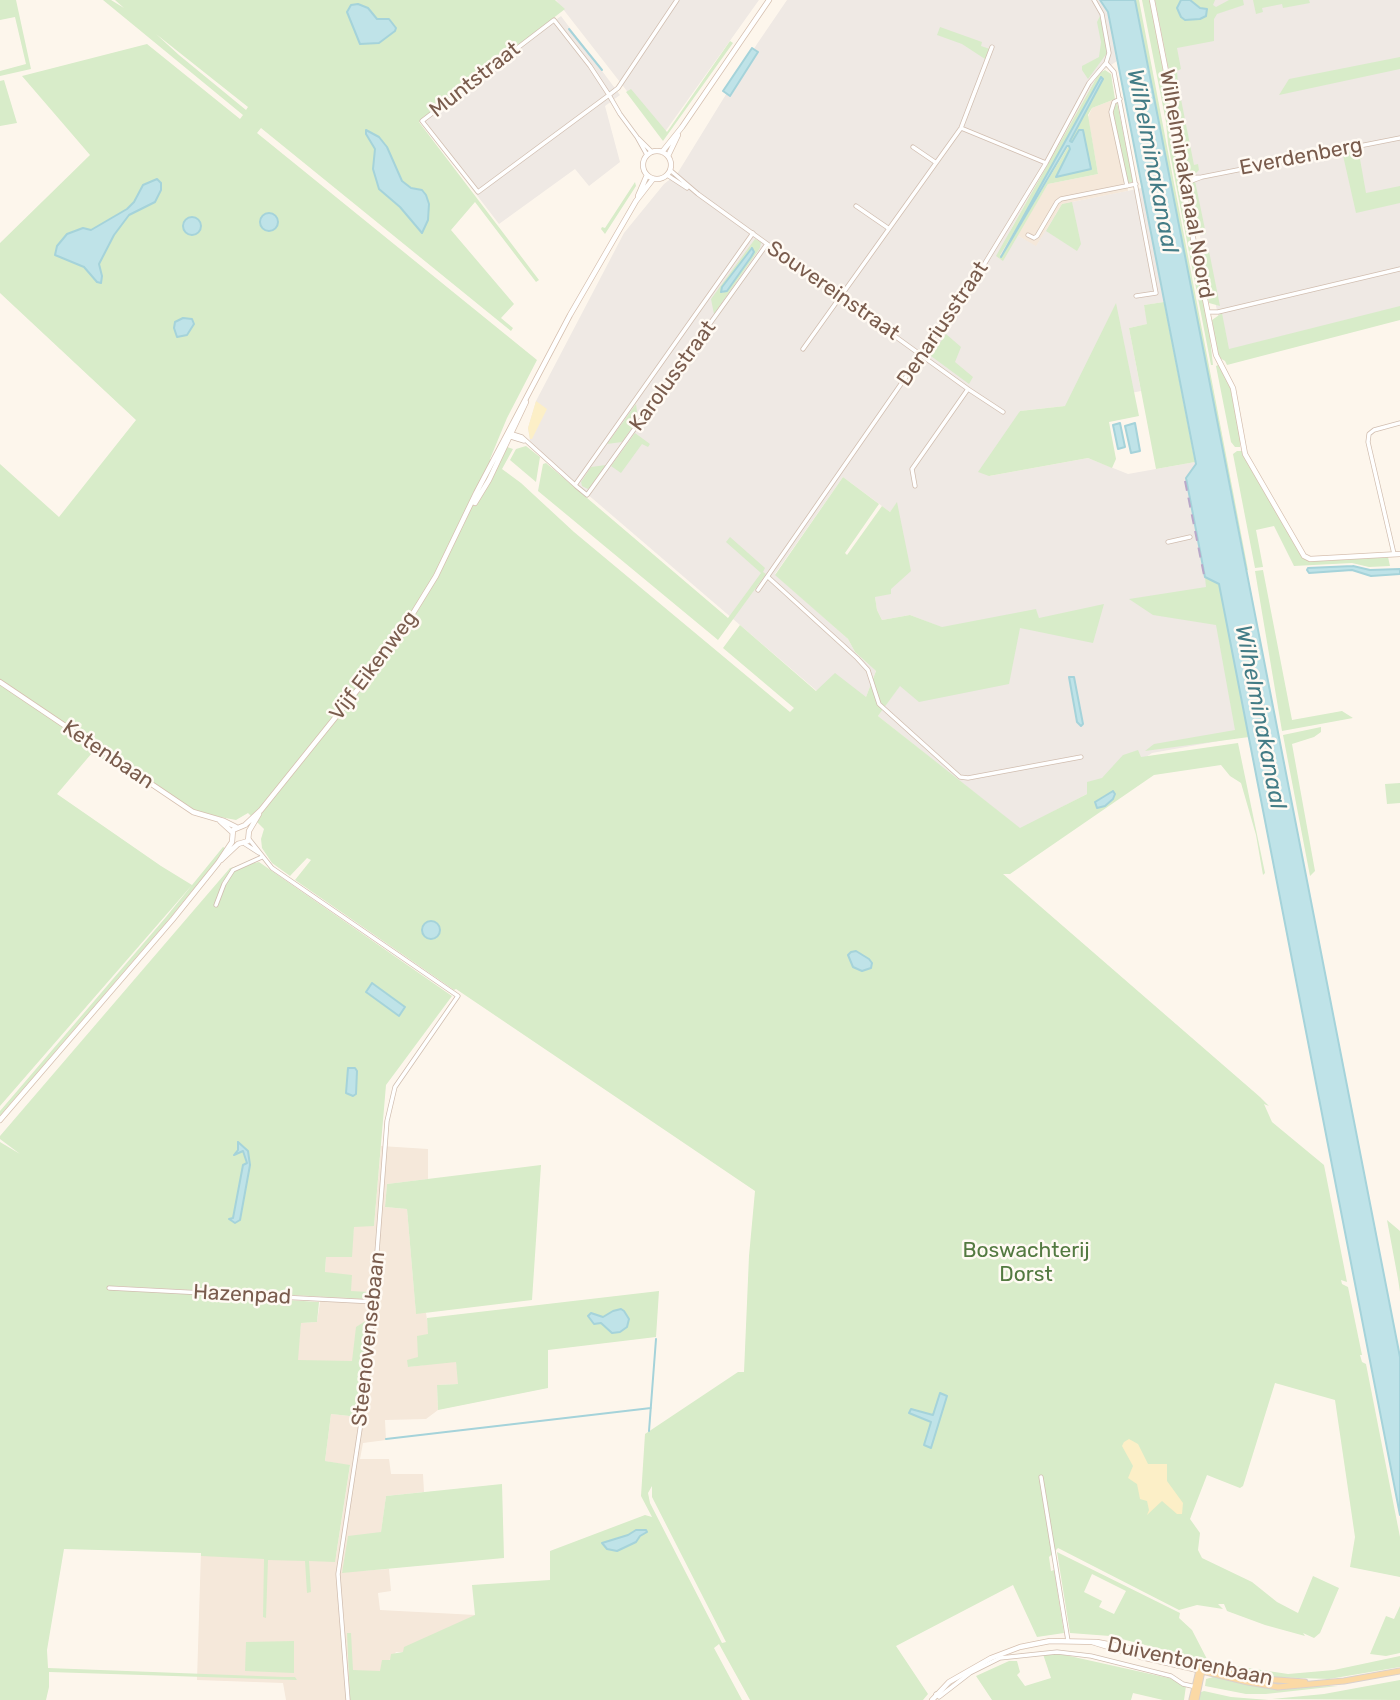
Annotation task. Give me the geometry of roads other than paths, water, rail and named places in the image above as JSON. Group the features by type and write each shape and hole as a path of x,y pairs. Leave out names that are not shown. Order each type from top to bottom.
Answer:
{"main road":[{"path":"665,154 769,0"},
{"name":"Wilhelminakanaal Noord","path":"1152,0 1176,122 1176,144 1182,181 1217,361 1233,388 1245,454 1304,556 1310,559 1397,554"},
{"path":"650,154 665,154 671,163 668,173 660,179 647,175 643,165 650,154"},
{"name":"Vijf Eikenweg","path":"636,201 647,175"},
{"name":"Vijf Eikenweg","path":"249,831 261,810 404,628 436,576 570,315 636,201 653,178"},
{"name":"Ketenbaan","path":"0,682 193,812 219,820 234,830"},
{"name":"Vijf Eikenweg","path":"243,827 261,810"},
{"path":"0,1120 218,863 238,844 247,841 249,831 243,827 234,830 232,839 218,863"},
{"path":"232,839 238,844"},
{"name":"Duiventorenbaan","path":"932,1700 967,1670 1000,1653 1020,1647 1068,1641 1124,1647 1200,1669 1269,1681 1329,1682 1400,1671"},
{"path":"1194,1700 1200,1669"}],"street":[{"path":"1094,0 1102,14 1109,50 1106,63 1114,72 1120,99 1156,293 1136,296"},
{"path":"650,154 609,95 618,88 674,1"},
{"name":"Muntstraat","path":"554,20 609,95 478,192 422,121 554,20"},
{"path":"803,349 961,128 992,47"},
{"name":"Denariusstraat","path":"758,590 985,263 1046,163 1089,83 1106,63"},
{"path":"1120,99 1114,102 1111,112 1127,186"},
{"path":"961,128 1046,163"},
{"name":"Everdenberg","path":"1182,181 1400,138"},
{"path":"913,147 935,162"},
{"name":"Souvereinstraat","path":"668,173 1003,412"},
{"path":"1028,235 1034,238 1037,236 1061,199 1136,184"},
{"path":"856,205 888,228"},
{"name":"Karolusstraat","path":"753,233 575,485 587,495 767,244"},
{"path":"1208,312 1215,308 1225,309 1400,269"},
{"path":"915,486 912,469 968,388"},
{"path":"1397,554 1368,442 1369,433 1374,430 1400,424"},
{"path":"510,434 524,441 575,485"},
{"path":"1168,542 1190,537"},
{"path":"768,577 858,658 868,670 879,705 960,777 968,778 1081,757"},
{"path":"216,905 233,870 261,855 247,841"},
{"name":"Steenovensebaan","path":"261,855 272,868 458,996 395,1087 387,1121 375,1302 363,1415 338,1574 348,1700"},
{"name":"Hazenpad","path":"109,1288 375,1302"},
{"path":"1041,1477 1068,1641"},
{"path":"936,1694 939,1697 970,1673 1000,1658 1057,1652 1091,1656 1171,1676 1183,1684 1196,1687"}],"water":[{"name":"Wilhelminakanaal","path":"1100,0 1135,0 1400,1357 1400,1515 1219,584 1205,577 1186,478 1196,464 1108,12"},
{"path":"1181,0 1190,0 1200,8 1207,9 1206,16 1185,20 1177,8"},
{"path":"358,4 368,8 377,19 389,19 396,28 395,31 379,43 360,44 347,12 351,5"},
{"path":"752,48 758,52 730,96 723,91"},
{"path":"1101,77 1103,79 1070,141 1072,142 1079,130 1083,130 1091,169 1056,177 1070,149 1067,146 1001,257"},
{"path":"366,130 379,137 387,147 402,181 411,188 422,190 426,195 429,204 428,220 422,233 400,207 379,189 373,169 375,149"},
{"path":"157,179 161,183 161,190 155,202 129,215 114,235 99,264 101,283 84,267 55,255 57,246 67,234 83,228 91,230 127,209 143,185"},
{"path":"269,213 275,216 278,222 275,228 269,231 263,228 260,222 263,216"},
{"path":"192,217 198,220 201,226 198,232 192,235 186,232 183,226 186,220"},
{"path":"752,248 754,252 751,257 727,291 721,292 722,287"},
{"path":"183,318 192,319 194,324 187,335 177,337 175,322"},
{"path":"1120,423 1125,447 1118,449 1113,425"},
{"path":"1135,423 1140,451 1131,453 1125,426"},
{"path":"1353,566 1370,570 1400,569 1400,574 1371,576 1352,570 1309,573 1307,570"},
{"path":"1069,677 1074,677 1083,724 1081,726 1077,722"},
{"path":"1113,791 1113,799 1105,806 1097,808 1095,802"},
{"path":"427,921 435,921 440,930 438,937 427,939 422,934 422,926"},
{"path":"856,951 869,959 871,968 862,971 853,967 848,955"},
{"path":"372,983 405,1007 399,1016 366,992"},
{"path":"348,1068 355,1068 357,1071 356,1094 353,1096 346,1093"},
{"path":"238,1142 248,1151 250,1165 240,1220 235,1223 229,1219 233,1218 243,1165 247,1163 243,1151 234,1155 238,1150"},
{"path":"621,1309 629,1319 627,1327 620,1332 612,1333 601,1323 594,1324 588,1316 591,1313 603,1317"},
{"path":"940,1393 947,1396 931,1448 924,1445 931,1422 909,1413 911,1409 933,1415"},
{"path":"636,1530 647,1532 636,1542 617,1551 607,1549 602,1543 628,1535"}],"waterway":[{"path":"569,29 602,70"},
{"path":"649,1431 656,1339"},
{"path":"386,1439 651,1408"}],"railway":[{"path":"1185,481 1204,575"}],"park label":[{"name":"Boswachterij Dorst","path":"1026,1263"}]}
